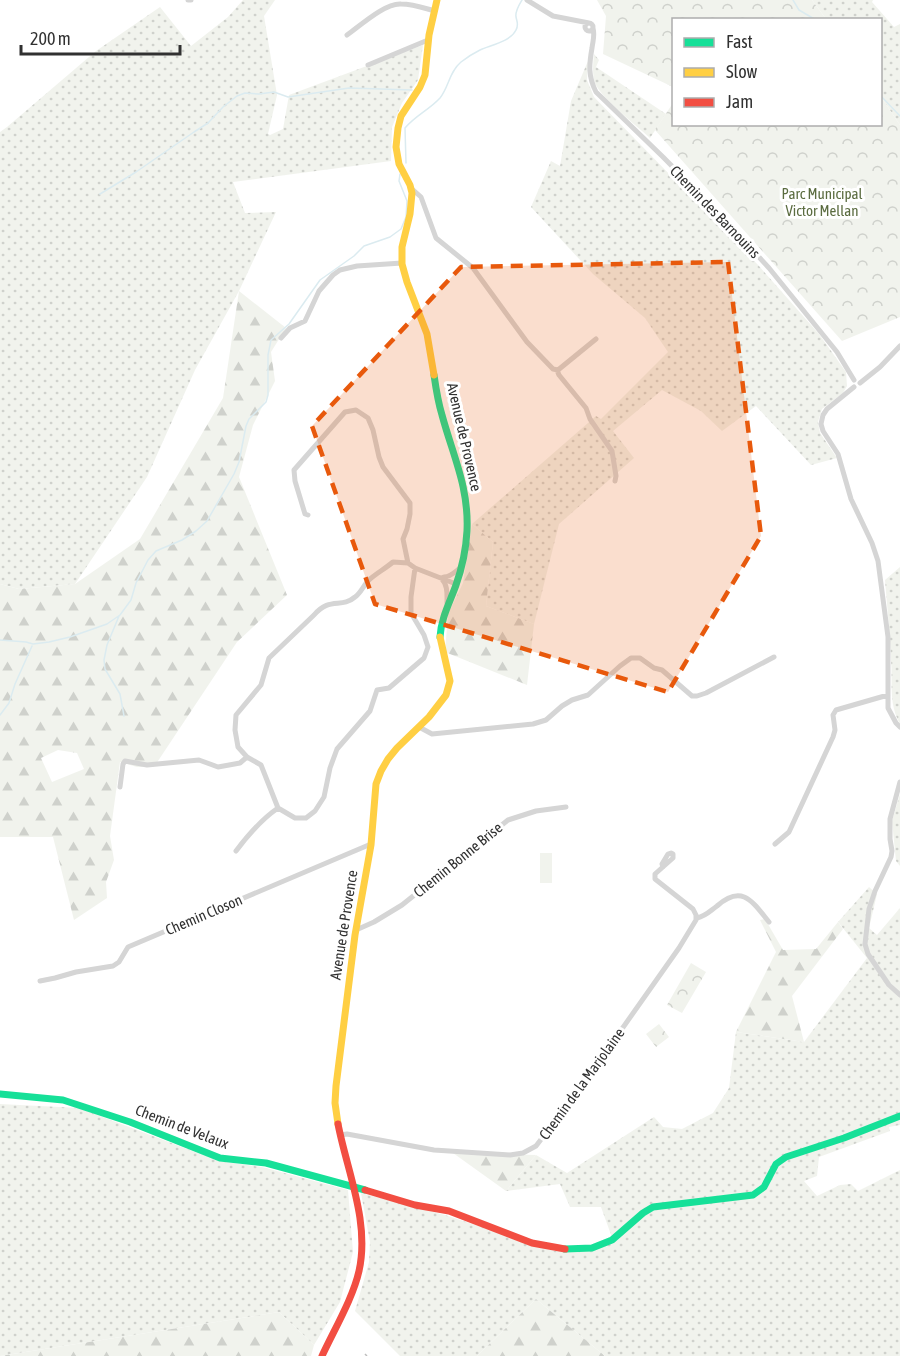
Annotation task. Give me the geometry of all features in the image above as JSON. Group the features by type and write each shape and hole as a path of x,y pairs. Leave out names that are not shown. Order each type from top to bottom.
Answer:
{"street":[{"path":"437,0 428,40 429,49 424,80 399,122 396,138 399,165 412,189 421,196 436,238 472,268 527,342 553,369 557,370 586,408 590,419 612,451 615,481"},
{"name":"Chemin des Barnouins","path":"527,0 553,16 577,21 589,27 592,44 590,81 596,92 726,221 769,268 837,352 856,383"},
{"path":"347,35 390,5 399,3 435,11"},
{"path":"368,65 428,40"},
{"name":"Avenue de Provence","path":"322,1356 355,1285 361,1266 362,1246 354,1188 340,1135 335,1099 356,930 371,844 376,785 381,769 390,756 428,720 449,692 450,677 442,652 440,634 456,584 466,537 466,506 461,472 447,434 439,402 435,367 427,333 404,274 402,263 401,254 412,200 412,189"},
{"path":"281,338 290,328 305,321 319,291 340,270 357,266 402,263"},
{"path":"557,370 597,339"},
{"path":"900,346 870,376 856,383 827,409 821,424 838,454 850,499 872,543 878,561 888,637 888,708 900,727"},
{"path":"308,515 305,513 294,470 345,412 356,410 368,418 383,468 410,502 410,514 403,539 408,563"},
{"path":"415,568 411,613 428,647 424,658 389,688 377,690 370,711 338,749 330,768 324,797 315,811 306,818 295,818 279,808 261,765 240,751 236,742 236,715 261,685 268,658 320,608 328,603 344,602 355,598 370,578 393,562 408,563 456,584"},
{"path":"440,577 447,577 460,568"},
{"path":"440,577 447,589 448,606"},
{"path":"419,727 432,734 533,724 546,720 562,706 588,695 631,658 640,658 654,668 662,670 692,696 697,696 774,657"},
{"path":"775,843 789,832 819,768 835,730 832,715 836,710 888,694"},
{"path":"120,787 125,761 147,765 199,760 218,767 240,763 247,757"},
{"path":"900,782 890,819 891,857 874,891 869,909 865,944 868,954 889,985 900,995"},
{"name":"Chemin Bonne Brise","path":"356,930 402,905 507,820 536,811 566,807"},
{"path":"236,851 269,814 279,808"},
{"name":"Chemin Closon","path":"40,981 113,966 119,962 128,947 371,844"},
{"path":"663,867 655,873 655,879 693,909 697,918 706,915 729,897 738,895 746,898 769,922"},
{"name":"Chemin de la Marjolaine","path":"340,1135 347,1134 445,1150 510,1155 530,1150 549,1129 632,1016 680,948 697,918"},
{"name":"Chemin de Velaux","path":"0,1094 63,1100 130,1122 220,1158 266,1163 415,1205 449,1211 532,1243 567,1249 592,1248 612,1240 653,1207 753,1196 763,1190 774,1166 783,1159 900,1116"}],"highlighted area":[{"path":"728,262 761,536 668,692 375,604 312,426 461,267"}],"green space":[{"path":"243,0 275,0 264,16 277,95 268,134 270,135 283,129 289,95 423,45 418,80 402,103 392,127 391,161 233,182 245,213 276,212 239,291 195,370 147,477 75,584 19,589 0,584 0,132 96,51 160,7 191,46 228,17"},
{"path":"597,0 812,0 825,18 672,18 672,87 603,54 606,16"},
{"path":"812,0 873,0 872,2 894,27 900,24 900,125 882,98 882,18 825,18"},
{"path":"594,54 599,60 596,67 666,114 650,138 612,104 595,83"},
{"path":"588,61 587,80 594,97 759,266 819,334 846,372 847,386 843,393 822,409 818,422 820,433 837,458 811,465 756,406 722,431 701,411 662,390 613,431 634,458 559,524 534,624 486,606 493,542 472,524 596,416 601,419 668,352 645,318 593,274 531,207 551,161 560,166 571,101"},
{"name":"Parc Municipal Victor Mellan","path":"882,98 900,125 900,317 842,341 655,130 672,104 672,126 882,126"},
{"path":"239,291 286,328 271,352 275,381 253,425 239,477 287,595 237,642 154,767 137,767 120,762 110,836 114,860 106,882 107,898 74,920 53,837 0,837 0,584 19,589 75,584 140,539 223,398","holes":["58,750 77,753 84,769 52,782 41,758"]},
{"path":"472,524 493,542 486,606 534,624 527,685 445,652 448,614 463,583"},
{"path":"900,567 900,724 892,700 885,580"},
{"path":"900,794 900,866 896,861 892,821"},
{"path":"540,853 552,853 552,883 540,883"},
{"path":"869,887 877,894 869,928 877,935 900,908 900,1125 889,1127 890,1131 819,1157 817,1176 804,1181 817,1196 840,1185 851,1184 858,1191 900,1170 900,1356 605,1356 536,1299 477,1356 400,1356 355,1311 369,1262 370,1242 361,1193 445,1215 555,1251 587,1251 614,1243 601,1207 570,1207 560,1184 506,1191 536,1155 567,1173 654,1117 663,1127 682,1129 713,1113 729,1088 736,1032 804,1042 867,958 838,922"},
{"path":"765,919 783,950 816,949 838,922 843,929 792,996 804,1042 736,1032 776,952 760,920"},
{"path":"691,963 706,972 682,1013 667,1005"},
{"path":"659,1024 669,1037 656,1047 646,1034"},
{"path":"0,1104 79,1108 219,1161 262,1167 348,1190 353,1252 340,1302 314,1345 279,1312 0,1356"},
{"path":"453,1153 536,1155 506,1191"},
{"path":"536,1299 605,1356 477,1356"},
{"path":"279,1312 314,1345 311,1356 0,1356"}],"waterway":[{"path":"406,163 405,128 440,98 454,70 461,62 513,34 518,24 516,13 522,0"},
{"path":"793,0 799,10 813,18"},
{"path":"100,194 208,123 223,107 245,93 274,92 288,97 349,88 412,90"},
{"path":"882,97 900,116"},
{"path":"0,640 33,644 49,642 107,624 120,615 131,600 136,583 148,560 156,551 182,540 207,521 239,462 249,419 266,402 271,340 289,324 320,280 364,246 390,237 401,229 406,217 407,201 399,181 400,174"},
{"path":"119,616 107,645 104,660 105,669 120,694 124,716"},
{"path":"0,715 9,703 32,646"}],"traffic: fast":[{"path":"434,375 437,395 463,486 467,515 466,538 460,572 444,617 440,637"},
{"path":"0,1094 63,1100 130,1122 220,1158 266,1163 365,1190"},
{"path":"565,1249 592,1248 612,1240 653,1207 753,1195 764,1187 776,1164 786,1157 900,1116"}],"traffic: slow":[{"path":"434,375 427,334 402,264 402,247 410,214 412,193 399,164 396,147 401,116 425,75 429,35 437,0"},
{"path":"338,1124 335,1103 336,1086 355,935 371,845 376,784 388,759 429,717 446,695 450,681 440,637"}],"traffic: jam":[{"path":"322,1356 352,1292 362,1253 360,1215 338,1124"},
{"path":"365,1190 415,1205 449,1211 532,1243 565,1249"}]}
